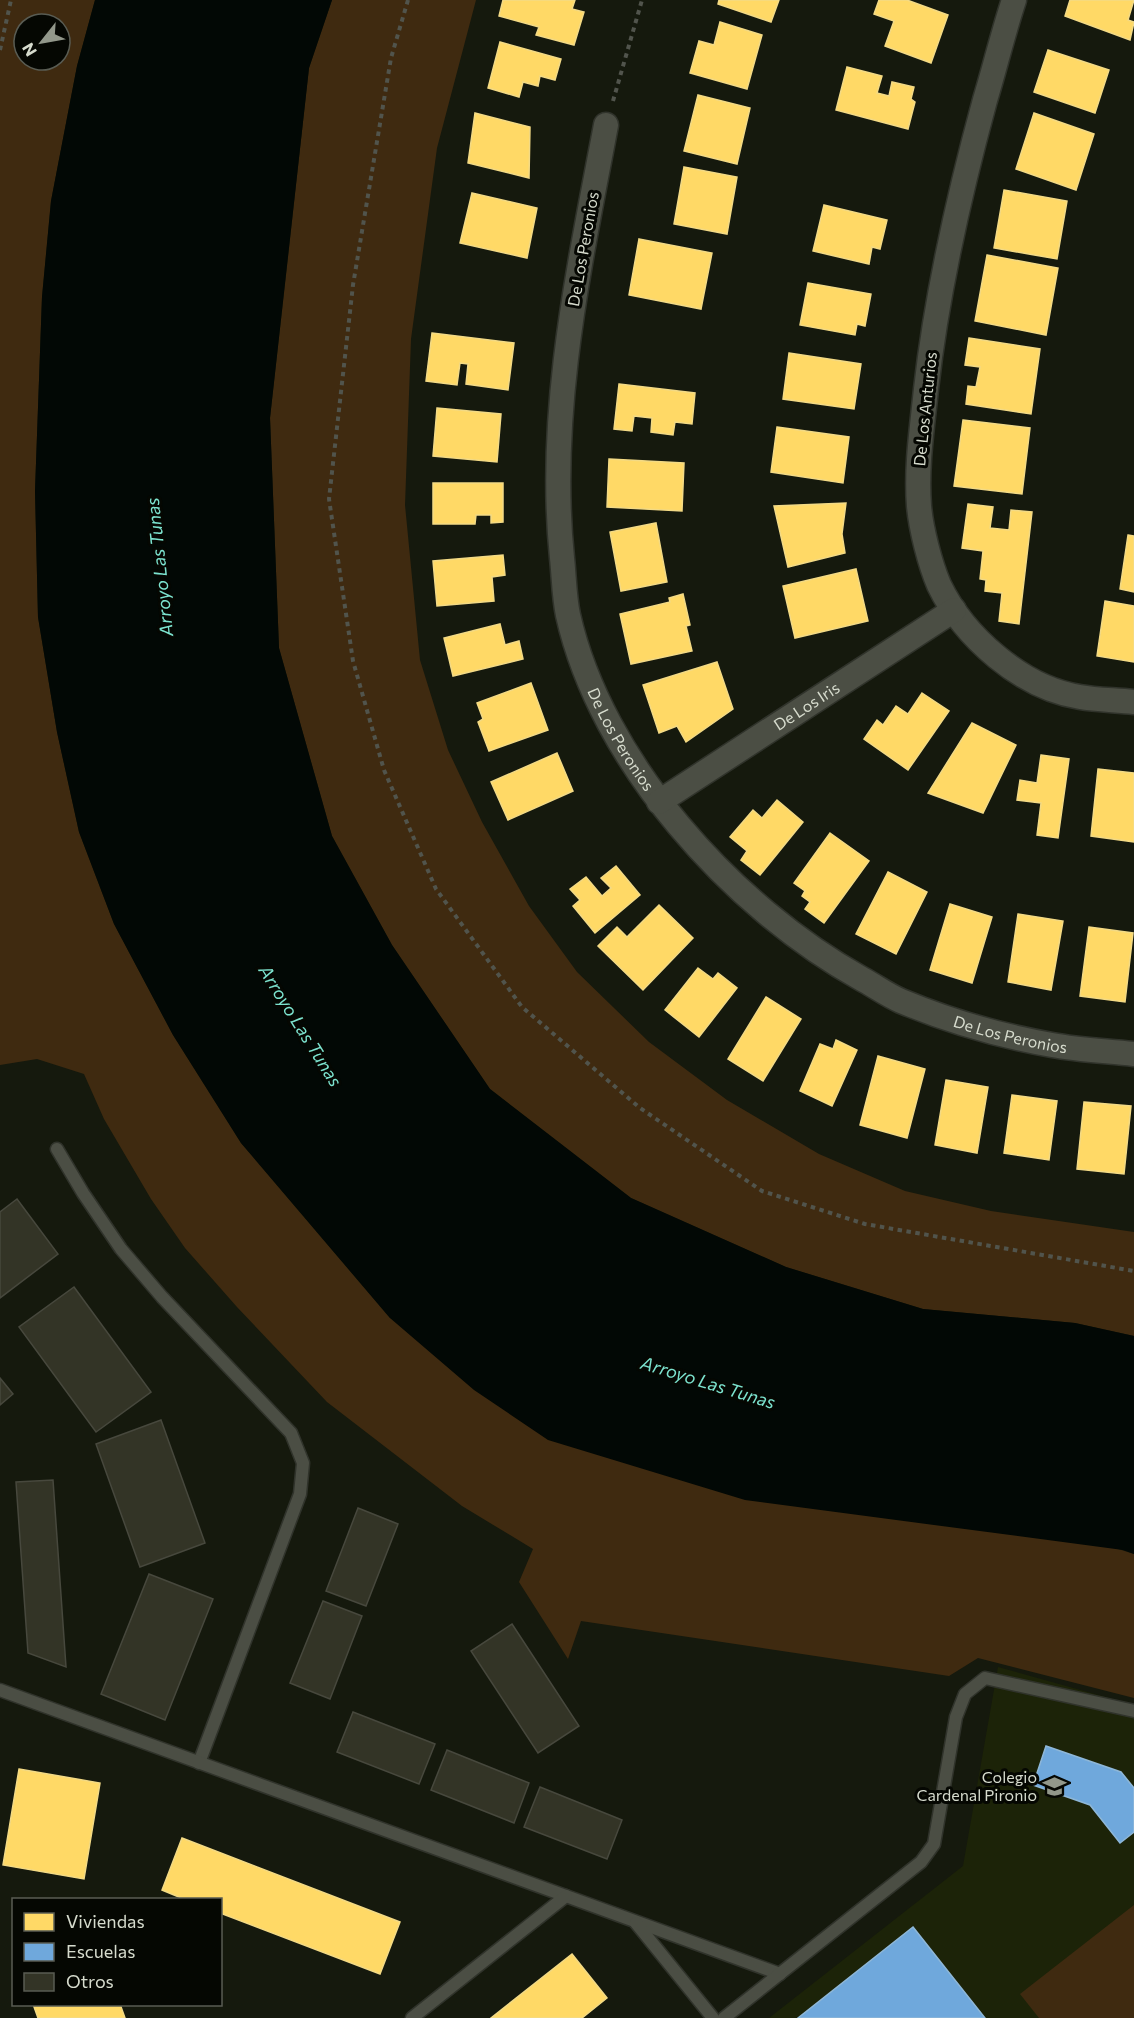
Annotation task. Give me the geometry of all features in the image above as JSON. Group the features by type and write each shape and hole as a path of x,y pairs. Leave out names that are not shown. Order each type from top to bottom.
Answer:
{"street":[{"name":"De Los Anturios","path":"1014,0 971,152 944,267 931,345 918,463 919,508 927,547 939,584 954,610 983,644 1009,667 1041,685 1079,697 1134,702"},
{"name":"De Los Peronios","path":"606,125 572,303 562,398 558,467 559,534 568,613 586,674 619,743 658,802 714,864 760,910 831,962 898,1000 983,1029 1052,1045 1134,1054"},
{"name":"De Los Iris","path":"658,802 954,610"}],"lane":[{"path":"57,1149 82,1193 121,1249 162,1297 291,1433 303,1463 300,1494 199,1763"},
{"path":"724,2018 921,1862 934,1844 956,1717 966,1694 985,1678 1134,1711"},
{"path":"0,1690 780,1974"},
{"path":"412,2018 566,1896"},
{"path":"635,1922 712,2018"}],"path":[{"path":"0,50 11,0"},
{"path":"408,0 391,58 353,285 330,499 353,661 384,770 436,889 522,1007 640,1108 762,1191 865,1224 1134,1271"},
{"path":"606,125 642,0"}],"shaded area":[{"path":"0,0 95,0 77,66 51,201 42,297 35,491 38,617 57,732 79,832 114,924 173,1035 241,1143 390,1318 1134,1554 1134,1698 978,1658 949,1676 581,1621 568,1659 519,1582 533,1549 462,1506 327,1402 185,1248 151,1199 104,1119 84,1074 37,1059 0,1065"},
{"path":"332,0 476,0 437,148 411,339 405,505 420,660 448,750 482,822 529,906 577,972 649,1042 727,1100 819,1154 905,1191 991,1211 1134,1232 1134,1336 1075,1323 923,1309 786,1267 631,1198 490,1089 392,945 332,836 279,648 270,418 309,68"},
{"name":"Colegio Cardenal Pironio","path":"998,1667 1134,1705 1134,2018 769,2018 963,1866"},
{"path":"1134,1905 1134,2018 1039,2018 1020,1994"}],"water":[{"name":"Arroyo Las Tunas","path":"95,0 332,0 309,68 270,418 279,648 332,836 392,945 490,1089 631,1198 786,1267 923,1309 1075,1323 1134,1336 1134,1554 1123,1550 745,1500 548,1440 474,1390 390,1318 241,1143 173,1035 114,924 79,832 57,732 38,617 35,491 42,297 51,201 77,66"}],"building: Viviendas":[{"path":"503,0 575,0 572,9 584,12 574,45 536,35 539,27 499,16"},
{"path":"719,0 779,0 771,22 718,4"},
{"path":"879,0 907,0 948,15 931,63 885,46 894,21 874,14"},
{"path":"1070,0 1134,0 1128,20 1134,22 1130,40 1065,16"},
{"path":"720,22 762,35 747,89 690,73 699,41 714,45"},
{"path":"500,42 561,59 555,80 540,76 538,86 523,82 519,97 488,88"},
{"path":"1048,50 1109,70 1095,113 1034,92"},
{"path":"847,67 882,76 877,93 889,96 892,82 914,87 911,99 915,102 908,129 836,110"},
{"path":"698,95 750,108 737,164 684,151"},
{"path":"475,113 530,127 529,178 468,163"},
{"path":"1034,113 1094,134 1076,190 1016,169"},
{"path":"684,167 737,177 727,234 674,224"},
{"path":"1004,190 1067,201 1057,259 994,248"},
{"path":"472,193 537,208 527,258 460,243"},
{"path":"824,205 887,220 880,249 872,247 869,264 813,251"},
{"path":"639,239 712,253 701,309 629,295"},
{"path":"987,255 1058,268 1046,335 975,321"},
{"path":"808,283 871,294 865,326 857,324 855,335 800,325"},
{"path":"432,333 514,343 508,390 466,384 468,364 460,363 457,385 426,381"},
{"path":"969,338 1040,349 1031,414 966,404 968,386 976,387 980,367 965,365"},
{"path":"789,353 861,364 854,409 783,399"},
{"path":"619,384 695,393 692,424 675,422 673,435 651,432 652,418 634,416 632,431 614,429"},
{"path":"437,408 501,414 497,462 433,456"},
{"path":"963,420 1030,428 1022,494 954,486"},
{"path":"777,427 849,437 843,483 771,472"},
{"path":"609,459 684,463 682,511 607,507"},
{"path":"433,483 503,483 503,522 491,523 491,515 476,515 475,524 433,524"},
{"path":"846,503 842,534 845,553 788,567 774,506"},
{"path":"968,504 993,507 990,528 1009,530 1011,510 1032,512 1019,624 999,621 1002,593 985,591 986,580 980,579 983,551 962,548"},
{"path":"656,523 667,582 621,591 610,532"},
{"path":"1128,535 1134,536 1134,592 1120,589"},
{"path":"503,555 505,575 492,577 494,601 437,606 433,561"},
{"path":"856,569 868,621 795,638 783,586"},
{"path":"683,594 690,625 686,626 692,651 631,664 620,614 670,602 669,598"},
{"path":"1105,601 1134,606 1134,662 1097,656"},
{"path":"500,624 505,645 519,641 523,659 453,676 444,638"},
{"path":"717,662 733,709 686,742 677,726 659,733 643,685"},
{"path":"531,683 548,730 489,751 478,722 483,719 477,703"},
{"path":"922,693 949,711 908,770 864,739 877,720 883,725 896,706 908,714"},
{"path":"972,723 1016,745 983,813 928,793"},
{"path":"557,753 573,791 508,820 491,782"},
{"path":"1041,755 1069,759 1058,838 1037,835 1041,803 1017,800 1020,780 1037,783"},
{"path":"1098,769 1134,773 1134,842 1091,836"},
{"path":"777,800 803,822 760,875 741,860 747,851 730,837 753,810 762,818"},
{"path":"830,833 869,861 824,923 805,909 810,902 802,896 805,891 794,883"},
{"path":"616,866 640,895 595,933 573,906 580,900 570,889 586,877 602,896 611,888 601,878"},
{"path":"888,872 927,892 896,954 856,934"},
{"path":"950,904 992,917 972,983 930,970"},
{"path":"659,905 693,938 643,990 598,946 617,927 627,937"},
{"path":"1018,914 1063,921 1051,990 1008,982"},
{"path":"1089,927 1133,933 1125,1002 1080,996"},
{"path":"698,968 713,979 718,973 737,988 699,1037 665,1010"},
{"path":"766,997 801,1019 763,1081 728,1059"},
{"path":"836,1040 857,1050 832,1106 800,1091 820,1044 833,1049"},
{"path":"878,1056 925,1069 907,1138 860,1125"},
{"path":"946,1080 988,1087 977,1153 935,1145"},
{"path":"1012,1095 1057,1101 1049,1160 1004,1153"},
{"path":"1084,1102 1131,1106 1124,1174 1077,1169"},
{"path":"19,1769 100,1783 84,1879 3,1865"},
{"path":"182,1838 400,1922 380,1974 222,1914 222,1898 181,1898 162,1890"},
{"path":"572,1954 607,1998 582,2018 491,2018"},
{"path":"34,2006 121,2006 125,2018 38,2018"}],"building: Escuelas":[{"path":"1046,1746 1121,1772 1134,1788 1134,1832 1120,1843 1090,1805 1033,1785"},
{"path":"913,1927 985,2018 798,2018"}],"building: Otros":[{"path":"17,1199 58,1254 0,1298 0,1212"},
{"path":"74,1287 151,1392 96,1432 19,1327"},
{"path":"0,1378 13,1394 0,1405"},
{"path":"161,1420 205,1543 140,1567 96,1444"},
{"path":"53,1480 66,1667 28,1653 16,1482"},
{"path":"358,1508 398,1524 366,1606 326,1591"},
{"path":"149,1574 213,1599 165,1720 101,1694"},
{"path":"323,1601 362,1616 330,1699 290,1683"},
{"path":"512,1624 579,1726 538,1753 471,1651"},
{"path":"353,1712 435,1744 419,1784 337,1752"},
{"path":"447,1750 529,1783 514,1823 431,1790"},
{"path":"540,1787 622,1820 607,1859 524,1827"}],"place":[{"name":"Colegio Cardenal Pironio","path":"1055,1786"}]}
